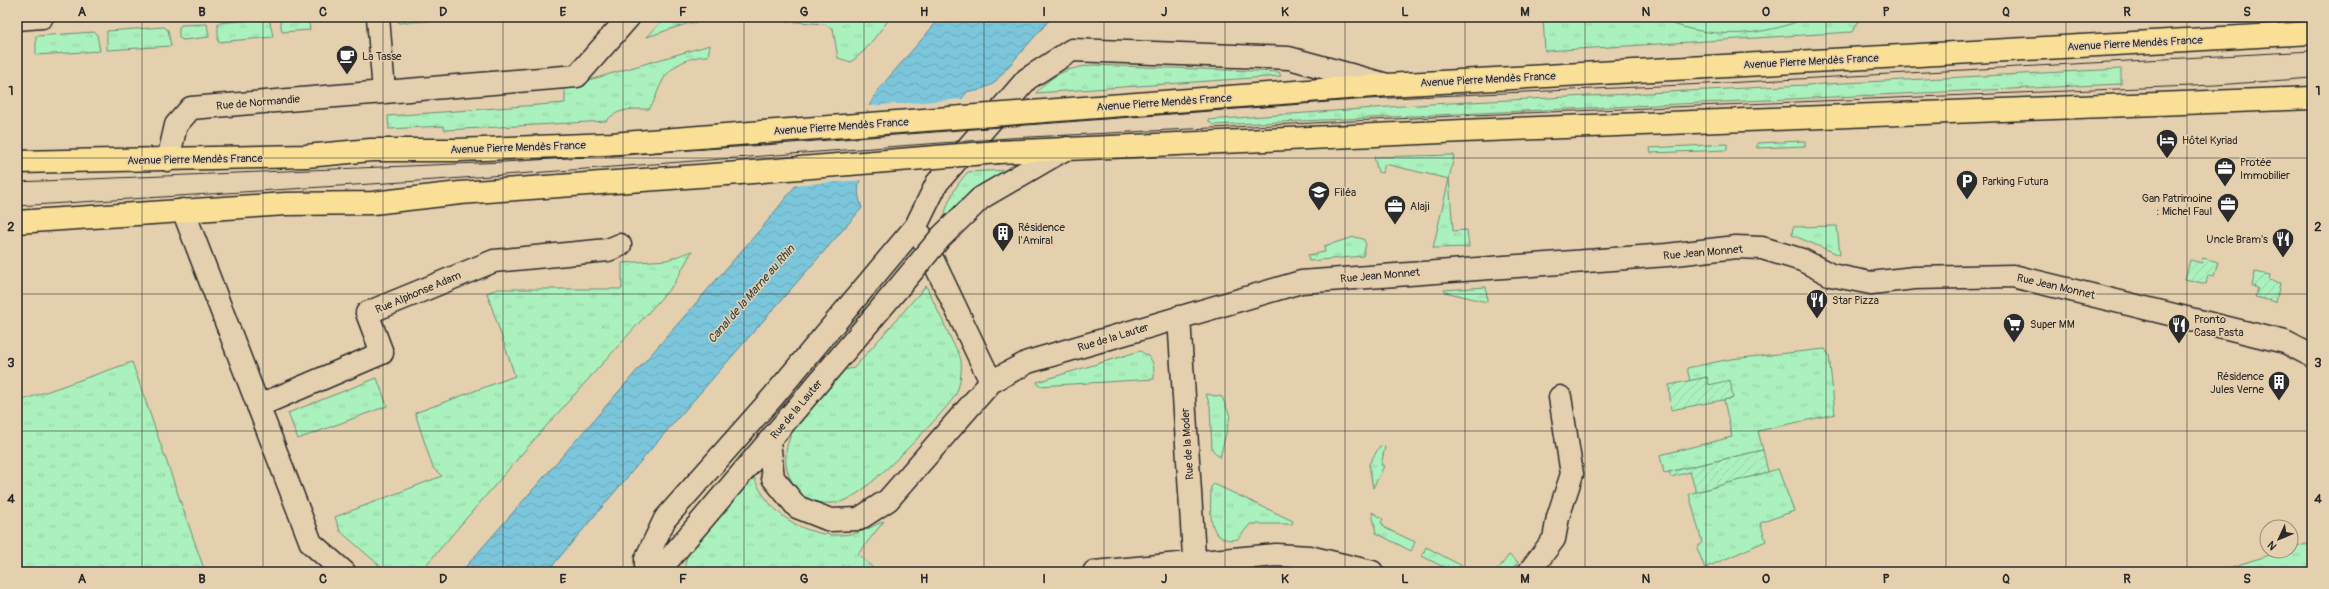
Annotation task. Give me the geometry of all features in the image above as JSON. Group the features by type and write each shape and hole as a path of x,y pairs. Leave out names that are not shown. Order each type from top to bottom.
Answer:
{"main road":[{"name":"Avenue Pierre Mendès France","path":"17,162 306,156 371,150 458,150 612,144 1387,85 2312,33"},
{"path":"17,222 285,204 372,203 460,193 1067,148 2312,98"}],"street":[{"path":"17,19 42,17"},
{"path":"378,17 384,92"},
{"name":"Rue de Normandie","path":"168,160 176,125 191,108 577,76 628,17"},
{"path":"646,572 646,559 665,519 772,398 916,226 937,183 1027,79 1072,50 1289,58 1387,85"},
{"name":"Rue de la Lauter","path":"1067,148 981,198 941,237 769,441 773,478 797,507 830,520 859,519 888,500 991,382 1028,362 1179,317"},
{"path":"183,210 311,543 344,572"},
{"path":"916,226 991,382"},
{"name":"Rue Alphonse Adam","path":"258,406 382,353 367,313 494,261 608,250 620,246"},
{"name":"Rue Jean Monnet","path":"1179,317 1301,282 1667,255 1736,247 1762,248 1802,260 1831,275 1871,283 1914,278 2013,276 2285,342 2312,356"},
{"name":"Rue de la Moder","path":"1179,317 1195,567"},
{"path":"1529,572 1554,539 1558,517 1572,474 1560,397"},
{"path":"658,572 769,441"},
{"path":"1094,572 1195,567 1276,555 1302,557 1372,572"}],"green space":[{"path":"282,17 308,17 310,30 282,32 280,20"},
{"path":"398,17 440,17 441,20 399,23"},
{"path":"666,17 891,17 864,51 851,62 838,58 833,29 825,24 744,18 689,23 647,37"},
{"path":"1543,17 1657,17 1691,29 1755,32 1808,17 1861,17 1852,32 1545,51"},
{"path":"1657,17 1808,17 1772,29 1732,34 1693,30"},
{"path":"266,19 270,22 273,37 218,42 218,23"},
{"path":"207,24 209,37 183,40 179,38 179,28 181,25"},
{"path":"164,27 168,30 171,46 107,50 107,31"},
{"path":"94,32 97,35 100,51 36,55 36,36"},
{"path":"710,45 708,56 702,56 682,62 671,70 659,87 649,109 632,109 621,111 606,121 445,130 443,126 389,129 388,116 565,103 565,87"},
{"path":"1092,65 1279,72 1281,76 1036,93 1055,76 1061,73 1075,68"},
{"path":"2121,69 2121,84 1213,125 1208,120 1431,104"},
{"path":"1805,141 1805,146 1757,148 1757,143"},
{"path":"1727,144 1727,150 1651,153 1650,148"},
{"path":"1454,155 1449,179 1385,164 1382,173 1378,172 1374,157"},
{"path":"1008,170 943,225 948,203 958,184 968,172"},
{"path":"1449,179 1453,231 1467,230 1469,247 1433,248"},
{"path":"1837,226 1840,255 1792,235 1793,227"},
{"path":"1354,237 1363,239 1366,244 1363,256 1309,261 1308,255 1325,252 1324,246"},
{"path":"692,251 674,284 539,434 420,572 387,572 340,531 335,517 442,476 433,468 415,413 515,376 487,293 498,289 622,289 622,263 667,260"},
{"path":"2203,258 2218,262 2214,276 2208,275 2206,284 2185,279 2190,260 2202,263"},
{"path":"2255,272 2270,275 2269,280 2280,283 2276,302 2255,297 2258,288 2252,286"},
{"path":"926,286 959,353 961,365 960,379 955,396 935,420 903,453 856,494 846,500 834,503 816,502 805,498 790,477 786,460 788,443 795,427 818,397 844,370 854,368"},
{"path":"1486,287 1487,302 1445,292 1444,290"},
{"path":"1825,349 1829,355 1835,414 1758,431 1763,450 1664,473 1660,455 1732,437 1724,400 1733,398 1708,385 1707,377 1690,381 1687,368 1731,359"},
{"path":"1140,351 1151,359 1154,369 1154,379 1039,386 1037,382"},
{"path":"132,362 205,572 17,572 17,402"},
{"path":"1707,377 1709,385 1730,380 1733,398 1671,410 1669,385"},
{"path":"377,378 387,406 298,439 288,413"},
{"path":"1206,394 1222,397 1230,416 1220,458 1212,449 1210,406"},
{"path":"1380,446 1385,447 1381,465 1384,466 1373,488 1369,464"},
{"path":"1763,450 1768,472 1696,492 1690,472 1671,477 1669,472"},
{"path":"1778,469 1794,511 1760,523 1766,541 1705,568 1697,548 1702,542 1689,494"},
{"path":"753,475 760,490 769,503 794,523 808,530 823,534 840,535 856,533 884,521 858,554 877,572 687,572 685,564 688,552"},
{"path":"1214,484 1293,521 1292,524 1250,524 1238,539 1227,540 1220,537 1215,531 1212,523 1211,487"},
{"path":"1372,512 1383,519 1381,522 1385,528 1415,542 1411,551 1376,533"},
{"path":"2312,542 2312,568 2302,572 2215,572 2259,558 2299,559 2299,546"},
{"path":"1426,547 1462,566 1459,572 1453,572 1422,556"},
{"path":"1509,555 1518,562 1511,572 1496,572"}],"water":[{"name":"Canal de la Marne au Rhin","path":"941,17 1052,17 993,84 977,91 968,91 925,142 918,143 906,149 863,175 859,183 858,191 862,208 657,442 547,572 461,572 765,224 800,180 834,171 872,128 869,106 878,90"}],"pier":[{"path":"964,99 926,143 916,148 912,156 886,153 864,180 793,185 798,179 833,170 870,128 867,106"}],"tram line":[{"path":"17,182 504,162 751,146 1368,99 1706,84 2312,51"},
{"path":"17,206 435,180 1009,138 1474,115 2216,85 2312,78"}],"place":[{"name":"La Tasse","path":"347,76"},
{"name":"Hôtel Kyriad","path":"2167,160"},
{"name":"Protée Immobilier","path":"2225,188"},
{"name":"Parking Futura","path":"1967,200"},
{"name":"Filéa","path":"1319,212"},
{"name":"Gan Patrimoine : Michel Faul","path":"2228,224"},
{"name":"Alaji","path":"1395,226"},
{"name":"Résidence l'Amiral","path":"1003,252"},
{"name":"Uncle Bram's","path":"2283,258"},
{"name":"Star Pizza","path":"1817,320"},
{"name":"Super MM","path":"2014,344"},
{"name":"Pronto Casa Pasta","path":"2179,344"},
{"name":"Résidence Jules Verne","path":"2279,402"}]}
